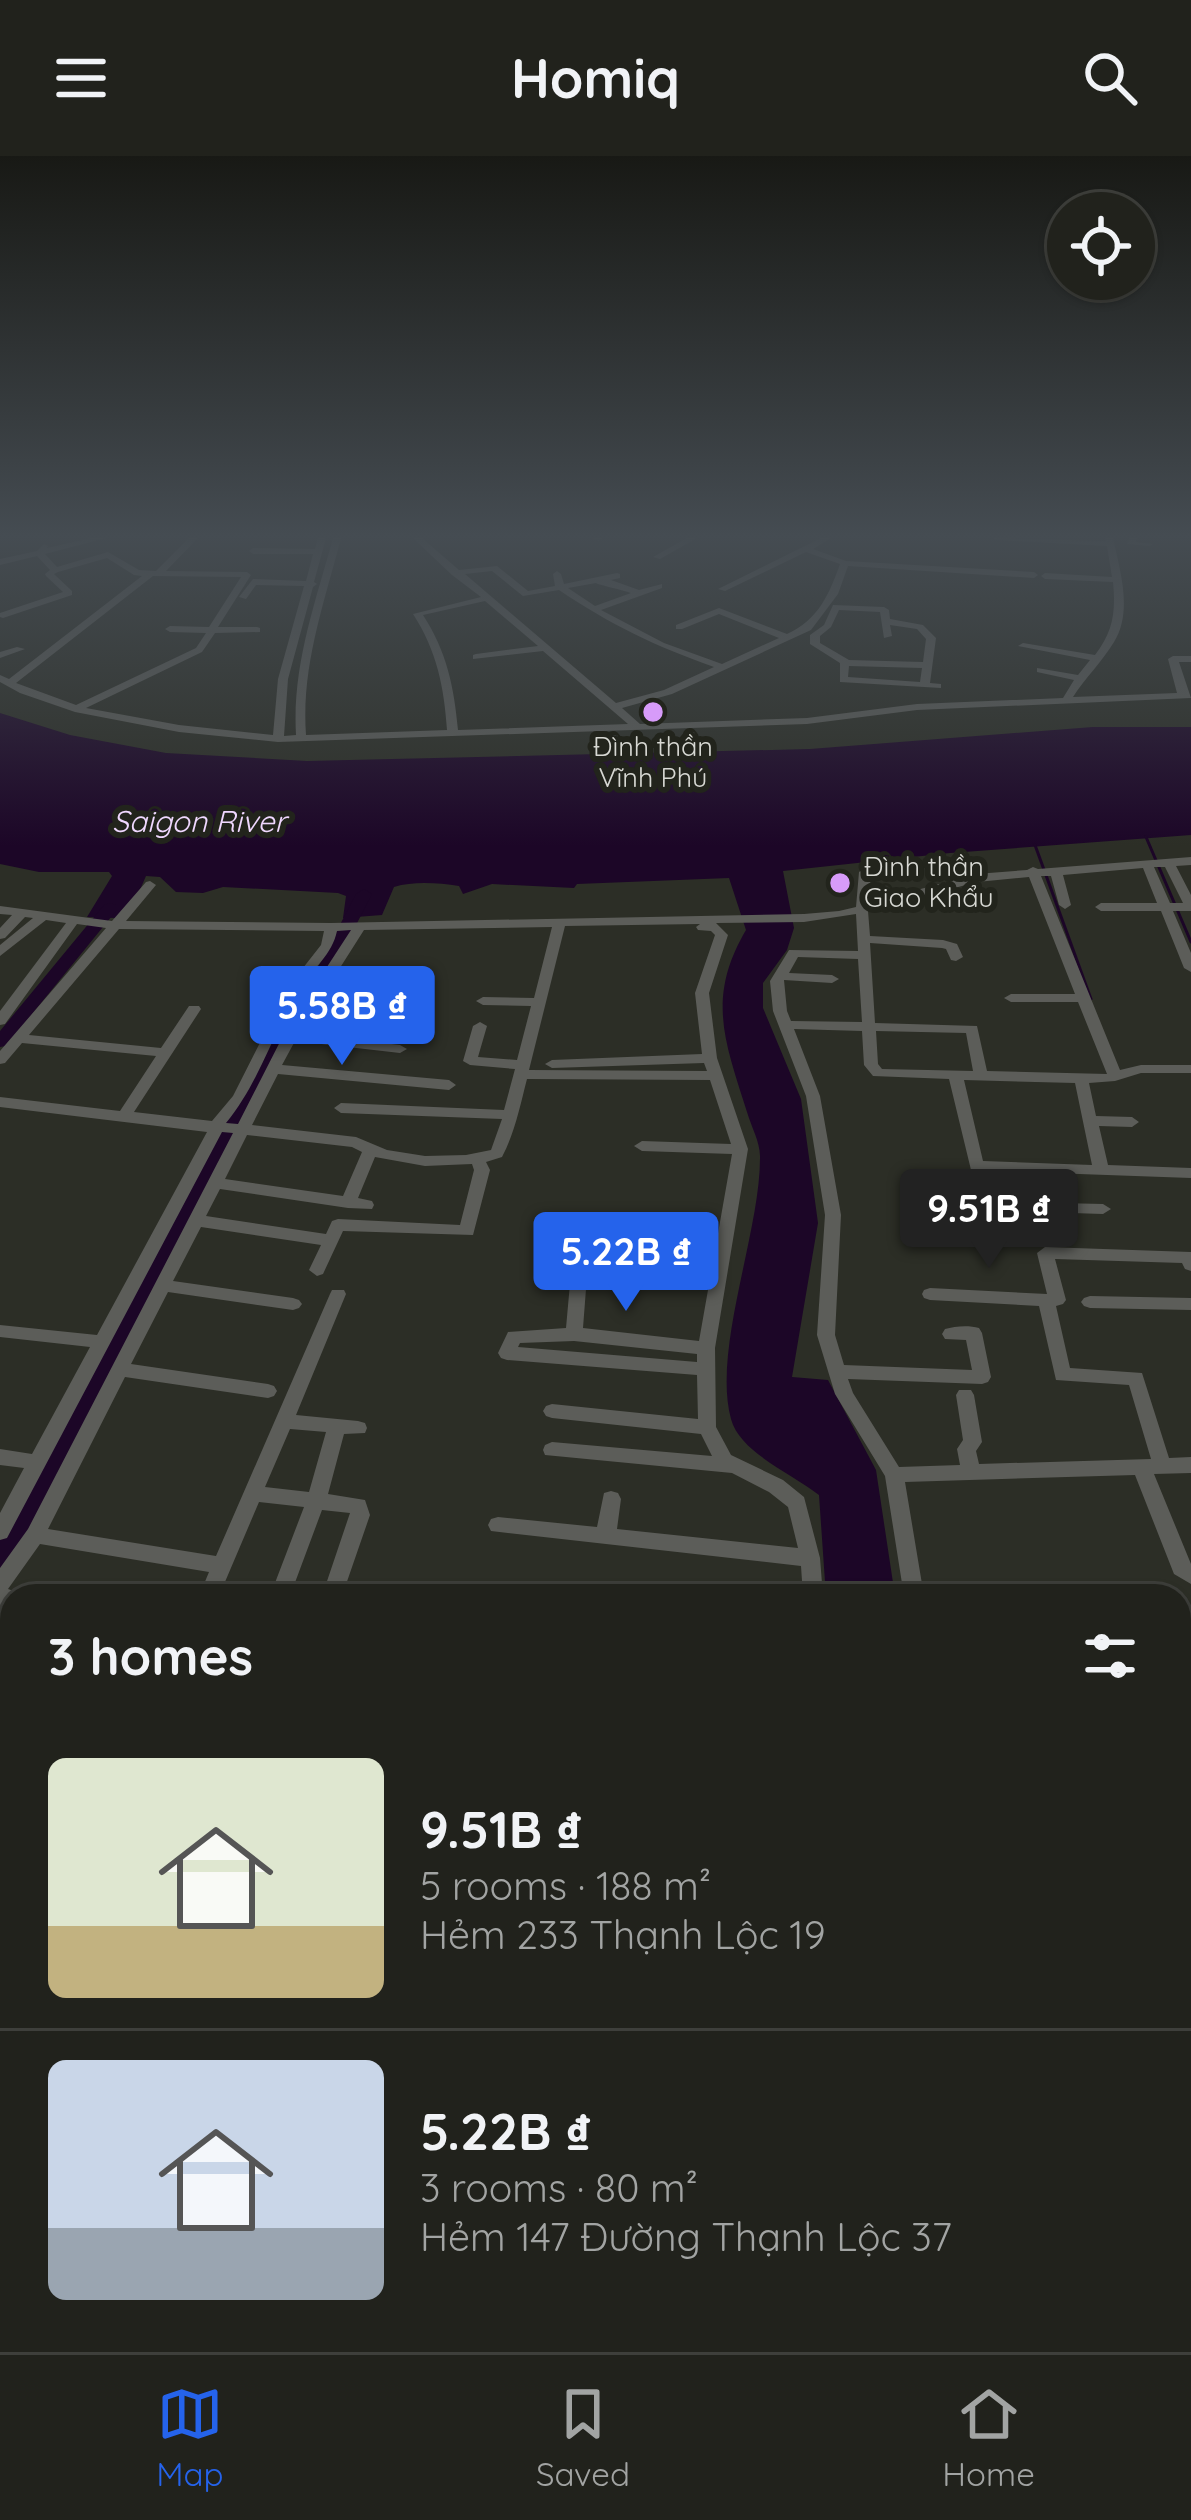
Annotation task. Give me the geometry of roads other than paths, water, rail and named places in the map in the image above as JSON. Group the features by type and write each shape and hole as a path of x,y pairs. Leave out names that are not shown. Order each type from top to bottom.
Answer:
{"street":[{"path":"61,640 4,681 31,697 75,709 278,739 808,721 904,708 1187,696 1173,659 1191,659"},
{"path":"75,709 191,655 207,640"},
{"path":"91,712 204,657 213,640"},
{"path":"278,739 283,679 295,640"},
{"path":"301,739 297,693 307,640"},
{"path":"437,640 448,669 453,735"},
{"path":"536,640 618,706 638,728"},
{"path":"653,640 723,667"},
{"path":"618,706 668,692 782,640"},
{"path":"815,640 845,663 929,664"},
{"path":"845,663 843,680 931,686 929,640"},
{"path":"1070,701 1078,678 1108,640"},
{"path":"1023,646 1093,658"},
{"path":"476,657 545,648"},
{"path":"0,655 20,649"},
{"path":"1040,670 1078,678"},
{"path":"894,683 904,708"},
{"path":"0,910 112,925 334,927 802,915 862,909 976,878 1191,861"},
{"path":"1157,864 1180,907 1191,968"},
{"path":"1157,864 1180,907"},
{"path":"1044,871 1065,905"},
{"path":"1044,871 1115,1078"},
{"path":"865,872 863,947 871,1065 878,1073 888,1077 1115,1078 1142,1069 1191,1070"},
{"path":"0,1060 150,885"},
{"path":"1100,907 1180,907"},
{"path":"0,935 22,913"},
{"path":"0,952 43,916"},
{"path":"661,920 669,926 715,928 722,935 701,993 713,1067 740,1150 706,1348 707,1427 724,1460 797,1502 812,1584"},
{"path":"0,1021 76,921"},
{"path":"0,1102 356,1142 369,1153 478,1162 497,1153 511,1115 559,924"},
{"path":"0,1531 214,1129 239,1098 295,986 327,946 334,927"},
{"path":"0,1584 35,1534 293,1030 360,927"},
{"path":"912,1584 894,1475 844,1394 826,1335 832,1215 813,1096 780,1011 779,976 794,952 802,950 943,944 952,947 956,957"},
{"path":"779,976 832,980"},
{"path":"257,982 295,986"},
{"path":"1011,998 1084,998"},
{"path":"483,1001 539,1002"},
{"path":"308,1007 378,1015"},
{"path":"123,1118 194,1009"},
{"path":"787,1025 972,1029 981,1075"},
{"path":"480,1026 470,1061 522,1069 713,1067"},
{"path":"293,1030 399,1041"},
{"path":"18,1038 164,1053"},
{"path":"275,1069 449,1085"},
{"path":"955,1074 976,1166 1191,1172"},
{"path":"1081,1078 1102,1171"},
{"path":"341,1108 511,1115"},
{"path":"1090,1121 1132,1122"},
{"path":"642,1146 740,1150"},
{"path":"213,1183 357,1204 369,1153"},
{"path":"317,1270 335,1227 467,1231 482,1170 478,1162"},
{"path":"1062,1169 1074,1208"},
{"path":"1016,1207 1103,1209"},
{"path":"194,1220 328,1240"},
{"path":"574,1334 581,1250"},
{"path":"929,1294 1057,1300 1045,1253 1188,1257 1191,1265"},
{"path":"161,1285 293,1304"},
{"path":"214,1584 338,1294"},
{"path":"1046,1300 1062,1375 1136,1378 1152,1466 1181,1568 1191,1575"},
{"path":"1090,1301 1191,1304"},
{"path":"0,1331 104,1342"},
{"path":"705,1369 507,1353 514,1336 574,1334 706,1348"},
{"path":"837,1372 982,1376 973,1334 951,1334"},
{"path":"118,1370 268,1390"},
{"path":"965,1395 973,1442 969,1464"},
{"path":"552,1411 707,1427"},
{"path":"284,1421 348,1427 285,1584"},
{"path":"552,1450 734,1465"},
{"path":"0,1457 38,1462"},
{"path":"894,1475 969,1464 1191,1465"},
{"path":"253,1493 360,1509 336,1584"},
{"path":"605,1536 611,1498"},
{"path":"498,1526 810,1558"},
{"path":"35,1534 222,1566"}],"water":[{"name":"Saigon River","path":"0,713 70,735 166,753 307,761 810,749 1093,727 1191,727 1191,835 783,871 794,928 787,950 763,983 763,1008 801,1099 818,1223 792,1377 828,1380 876,1470 893,1584 825,1584 819,1495 756,1452 731,1419 728,1359 760,1156 723,1020 726,977 746,930 729,878 577,884 574,888 492,884 463,894 459,886 410,884 394,887 382,915 343,918 346,896 338,893 223,887 203,893 176,892 160,877 146,876 139,892 116,918 87,917 112,876 109,872 39,872 0,864"}],"waterway":[{"path":"1146,837 1191,942"},
{"path":"1035,845 1091,999"},
{"path":"0,1562 263,1066 327,966 364,894"},
{"path":"0,1042 110,908"}],"place":[{"name":"Đình thần Vĩnh Phú","path":"653,712"},
{"name":"Đình thần Giao Khẩu","path":"840,883"}]}
